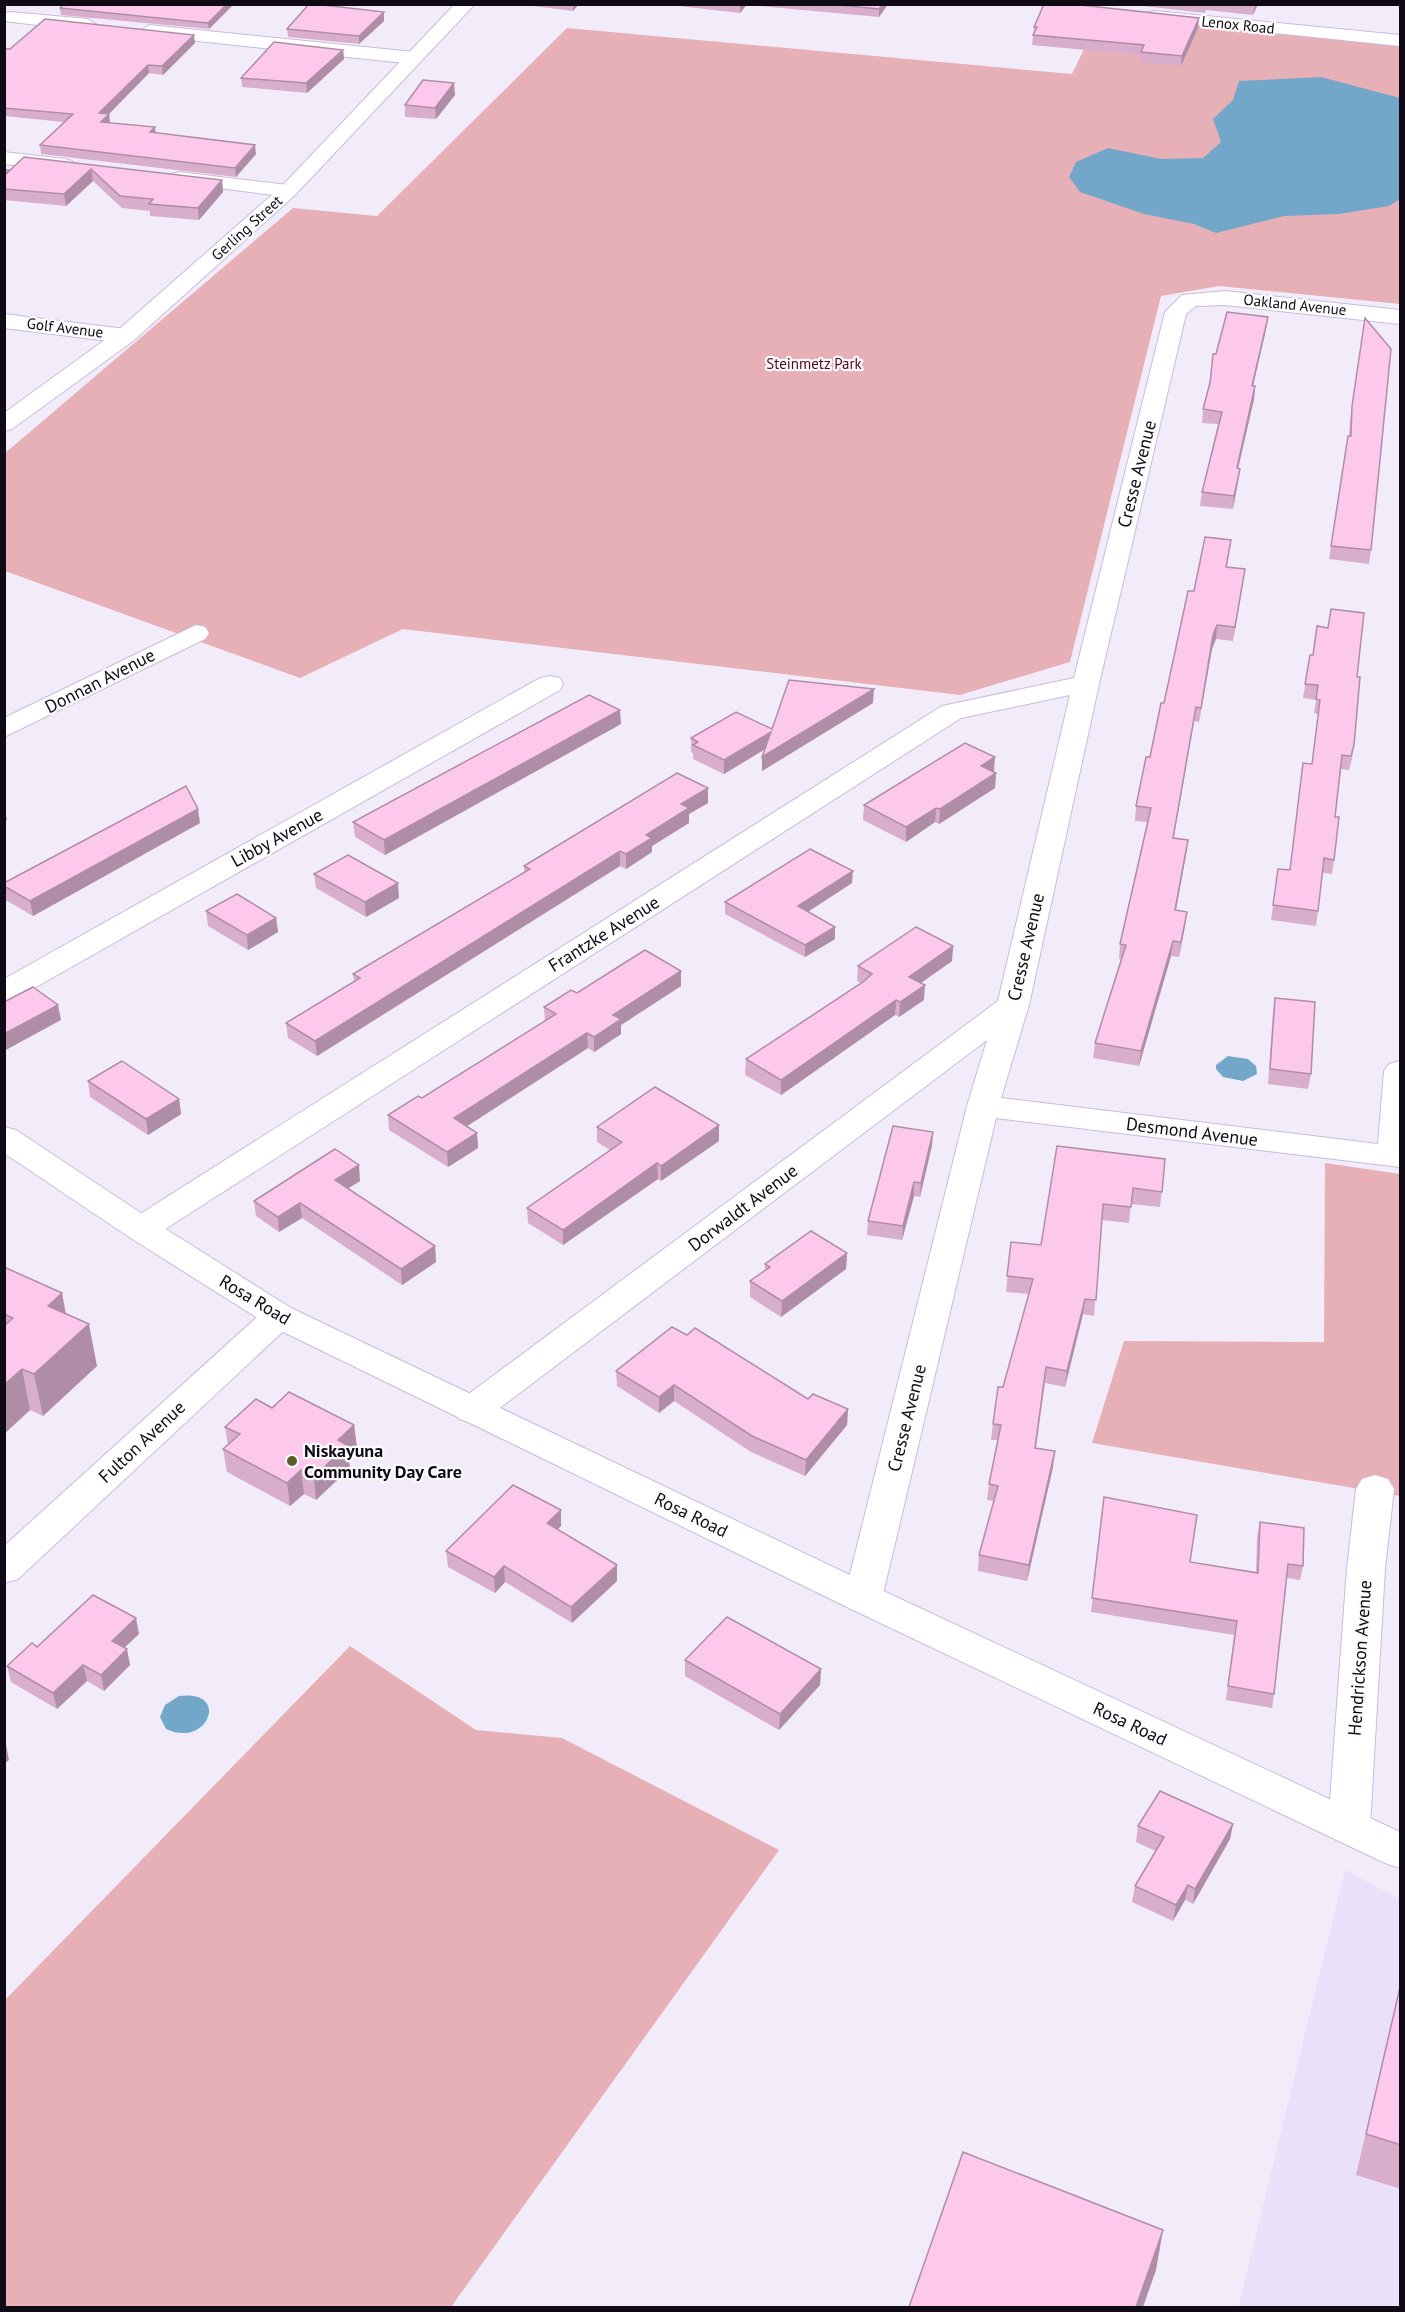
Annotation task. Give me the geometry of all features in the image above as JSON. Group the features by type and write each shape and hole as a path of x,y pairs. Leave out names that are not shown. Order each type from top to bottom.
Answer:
{"street":[{"path":"7,19 26,4"},
{"name":"Gerling Street","path":"4,424 125,336 288,191 466,4"},
{"name":"Lenox Road","path":"1136,14 1401,41"},
{"path":"7,19 112,28"},
{"path":"136,30 414,58"},
{"path":"4,158 87,168"},
{"path":"158,176 288,191"},
{"name":"Oakland Avenue","path":"1190,300 1225,298 1401,316"},
{"name":"Cresse Avenue","path":"863,1598 983,1106 1014,1005 1086,684 1176,312 1190,300"},
{"name":"Golf Avenue","path":"4,321 125,336"},
{"name":"Donnan Avenue","path":"4,729 196,633"},
{"name":"Libby Avenue","path":"4,992 550,684"},
{"name":"Frantzke Avenue","path":"141,1229 952,712 1086,684"},
{"name":"Dorwaldt Avenue","path":"472,1410 1014,1005"},
{"path":"1397,1157 1401,1071"},
{"name":"Desmond Avenue","path":"983,1106 1397,1157"},
{"name":"Rosa Road","path":"4,1137 141,1229 279,1316 863,1598 1401,1851"},
{"name":"Fulton Avenue","path":"4,1569 279,1316"},
{"name":"Hendrickson Avenue","path":"1349,1827 1366,1568 1375,1489"}],"shaded area":[{"path":"1345,1870 1400,1899 1400,2307 1238,2308"}],"green space":[{"name":"Steinmetz Park","path":"1100,16 1400,46 1400,304 1219,286 1161,296 1070,662 960,695 403,629 300,678 5,571 4,454 293,208 377,216 567,28 1072,74"},
{"path":"1325,1163 1400,1174 1400,1496 1092,1443 1124,1341 1324,1342"},
{"path":"350,1646 476,1730 562,1738 779,1850 451,2307 5,2307 5,2000"}],"water":[{"path":"1321,77 1400,98 1400,199 1389,206 1339,214 1284,216 1216,233 1194,224 1144,214 1080,192 1069,177 1076,162 1108,148 1161,159 1203,158 1221,142 1213,119 1233,100 1239,81"},
{"path":"1228,1056 1248,1059 1256,1066 1257,1074 1243,1081 1223,1077 1216,1069 1216,1065"},
{"path":"179,1696 195,1696 205,1701 209,1709 208,1717 202,1726 193,1731 181,1733 166,1729 160,1717 165,1705"}],"building":[{"path":"64,4 227,4 208,23 60,8"},
{"path":"309,4 384,12 359,36 287,29"},
{"path":"828,4 883,4 879,9"},
{"path":"1044,4 1071,4 1199,18 1182,56 1141,52 1144,45 1033,35"},
{"path":"45,19 194,35 162,66 148,65 99,113 109,114 101,122 155,127 150,132 255,145 235,168 40,145 73,114 4,108 4,49 10,49"},
{"path":"274,42 343,50 306,83 241,78"},
{"path":"423,80 454,83 435,108 405,105"},
{"path":"24,157 222,180 198,208 149,204 153,199 120,196 91,169 64,194 4,189 4,176"},
{"path":"1227,312 1268,317 1252,386 1255,386 1237,468 1240,469 1234,496 1202,492 1222,412 1203,409 1210,383 1213,354 1216,354"},
{"path":"1365,318 1391,349 1371,550 1331,546 1348,436 1351,436 1352,406"},
{"path":"1205,537 1231,540 1226,567 1245,569 1235,627 1217,625 1213,635 1201,708 1196,707 1173,838 1188,840 1175,910 1187,912 1181,942 1173,941 1141,1051 1095,1043 1126,945 1120,944 1151,808 1136,806 1146,757 1150,757 1188,591 1194,591"},
{"path":"1331,609 1364,613 1357,677 1360,677 1354,745 1351,756 1342,755 1335,817 1339,817 1334,860 1324,858 1318,911 1273,905 1278,869 1290,870 1303,763 1312,764 1320,700 1316,699 1318,685 1305,684 1310,655 1313,655 1317,626 1328,628"},
{"path":"789,680 874,689 762,757 771,732 724,760 693,745 698,742 691,738 736,712 772,729"},
{"path":"589,695 620,710 384,840 353,822"},
{"path":"965,743 995,757 981,766 996,773 940,809 936,808 906,827 864,805"},
{"path":"677,773 708,788 681,804 689,808 646,835 652,838 626,854 620,851 315,1041 286,1023 360,978 353,974 530,869 524,866"},
{"path":"186,786 198,809 30,901 4,886 4,883"},
{"path":"810,849 853,871 798,906 835,927 805,945 725,902"},
{"path":"348,855 398,883 365,902 314,874"},
{"path":"237,894 276,918 247,935 206,911"},
{"path":"916,927 953,946 909,977 925,985 900,1002 896,1000 781,1080 746,1059 863,982 872,974 858,966"},
{"path":"645,950 681,971 613,1015 621,1019 594,1037 587,1033 454,1118 477,1133 447,1152 388,1115 418,1096 422,1098 556,1014 544,1007 571,990 577,993"},
{"path":"33,987 58,1005 4,1034 4,1002"},
{"path":"1275,998 1315,1002 1311,1074 1270,1069"},
{"path":"122,1061 179,1099 146,1119 88,1081"},
{"path":"655,1087 719,1125 661,1166 657,1163 563,1230 527,1208 622,1142 597,1127"},
{"path":"893,1126 933,1132 921,1183 914,1182 903,1226 868,1221"},
{"path":"1057,1146 1165,1159 1162,1192 1133,1188 1131,1207 1103,1204 1096,1300 1085,1299 1067,1371 1046,1367 1035,1448 1055,1451 1029,1565 979,1555 998,1486 989,1484 1001,1425 993,1424 998,1387 1003,1387 1033,1279 1007,1276 1011,1242 1041,1245"},
{"path":"335,1149 359,1165 335,1180 435,1246 401,1269 300,1203 278,1217 254,1201"},
{"path":"811,1231 847,1253 782,1301 750,1281 770,1267 765,1264"},
{"path":"4,1267 62,1293 48,1306 89,1324 34,1374 22,1369 4,1385 4,1326 13,1318 4,1314"},
{"path":"672,1327 687,1335 695,1328 808,1399 813,1394 848,1409 806,1460 752,1436 674,1385 659,1397 616,1371"},
{"name":"Niskayuna Community Day Care","path":"289,1392 354,1425 338,1440 347,1445 314,1477 301,1470 287,1483 223,1449 240,1434 225,1427 256,1399 272,1408"},
{"path":"513,1485 561,1510 547,1523 617,1565 571,1607 504,1566 494,1577 446,1551"},
{"path":"1104,1497 1197,1515 1190,1562 1258,1573 1260,1522 1304,1528 1303,1566 1288,1564 1274,1694 1228,1686 1237,1621 1092,1598"},
{"path":"93,1595 136,1618 112,1641 127,1649 101,1675 83,1665 53,1693 7,1666 32,1643 37,1647"},
{"path":"727,1617 821,1669 780,1714 685,1660"},
{"path":"1160,1791 1233,1824 1195,1889 1188,1885 1176,1905 1135,1886 1164,1837 1138,1826"},
{"path":"1401,1983 1401,2145 1366,2134"},
{"path":"963,2152 1163,2230 1136,2307 909,2307"}],"place":[{"name":"Niskayuna Community Day Care","path":"292,1461"}]}
